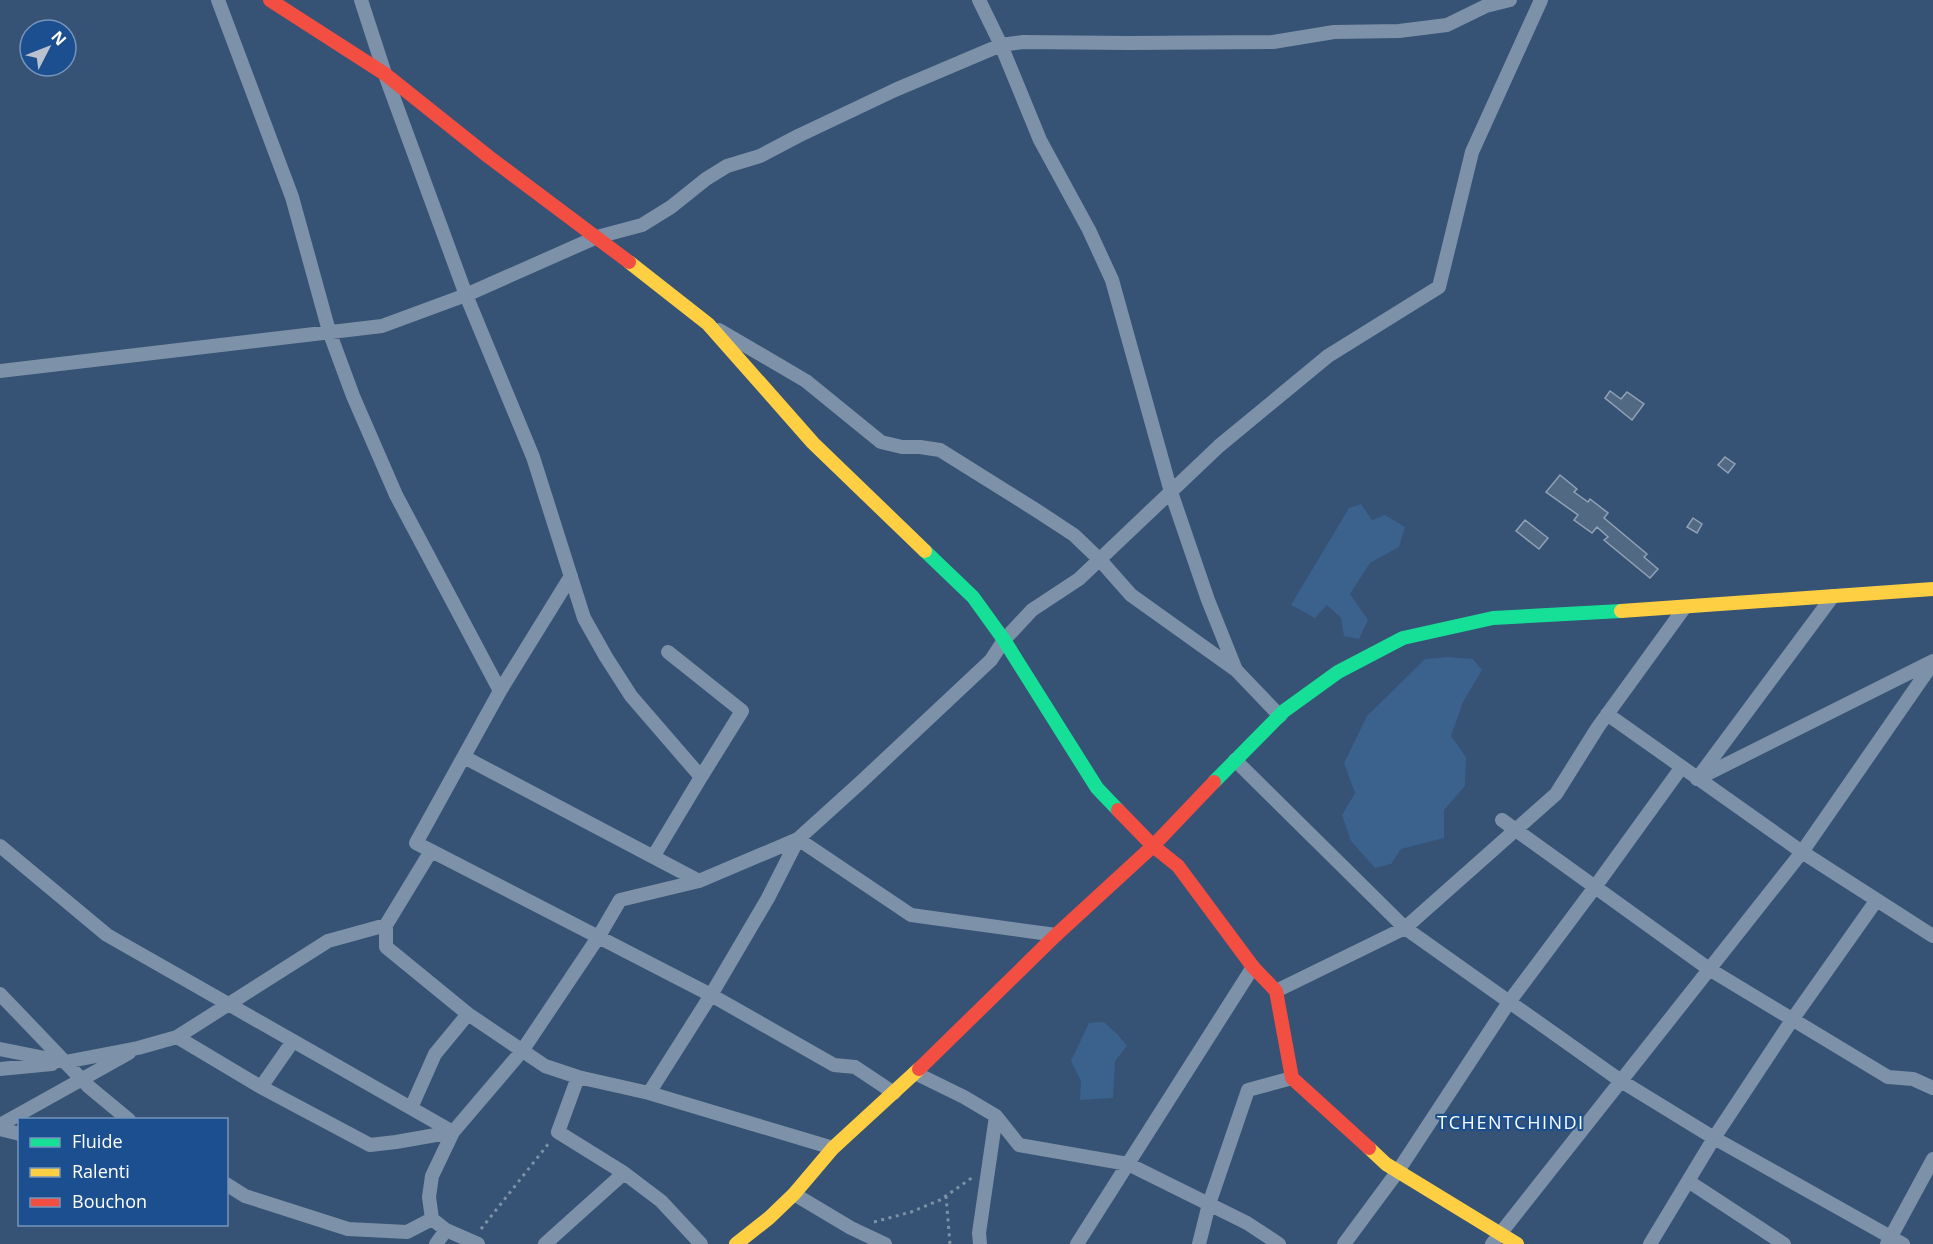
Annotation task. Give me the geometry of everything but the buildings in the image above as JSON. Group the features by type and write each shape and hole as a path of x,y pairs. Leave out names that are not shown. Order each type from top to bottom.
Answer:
{"street":[{"path":"218,0 292,197 329,331 352,396 396,495 500,691"},
{"path":"270,0 385,74 489,157 597,237 708,324 806,381 881,442 902,447 940,450 972,468 1074,535 1131,595 1236,670 1280,716"},
{"path":"361,0 385,74 466,295 533,457 584,618 631,696 701,777"},
{"path":"979,0 1001,45 1040,140 1089,230 1112,280 1171,492 1208,600 1236,670"},
{"path":"0,371 382,326 466,295 597,237 642,225 727,166 760,156 895,90 1001,45 1050,42 1129,44 1273,42 1334,32 1399,32 1447,25 1486,6 1510,0"},
{"path":"475,1242 446,1230 432,1219 429,1197 432,1176 453,1132 522,1051 599,936 620,900 699,881 798,839 991,660 1004,640 1032,610 1079,579 1219,446 1328,356 1439,287 1472,152 1541,0"},
{"path":"708,324 813,443 973,597 1004,640 1096,788 1153,846 1178,866 1253,967 1276,991 1292,1078 1386,1164 1497,1238 1517,1244"},
{"path":"571,576 500,691 416,843 711,994 834,1065 855,1066 894,1092"},
{"path":"736,1244 769,1218 794,1194 833,1148 915,1073 1056,935 1153,846 1280,716 1338,672 1403,638 1493,618 1933,589"},
{"path":"1697,779 1833,596"},
{"path":"1276,991 1405,928 1556,794 1607,714 1685,607"},
{"path":"653,857 742,711 668,652"},
{"path":"1697,779 1933,662"},
{"path":"1497,1238 1802,852 1933,662"},
{"path":"1607,714 1802,852 1933,936"},
{"path":"464,757 699,881"},
{"path":"1235,760 1405,928 1621,1082 1893,1242 1933,1159"},
{"path":"1344,1244 1398,1171 1509,1002 1681,768"},
{"path":"1502,820 1709,969 1888,1077 1913,1079 1933,1088"},
{"path":"798,839 911,915 1056,935"},
{"path":"649,1093 768,898 798,839"},
{"path":"0,846 107,935 453,1132"},
{"path":"431,851 386,925 386,947 468,1014 545,1066 578,1077 649,1093 833,1148"},
{"path":"1650,1244 1714,1137 1792,1020 1876,901"},
{"path":"0,1069 65,1062 138,1048 177,1036 328,941 386,925"},
{"path":"1077,1244 1253,967"},
{"path":"0,994 83,1080 128,1118"},
{"path":"411,1108 435,1054 468,1014"},
{"path":"177,1036 261,1087 370,1145 453,1132"},
{"path":"261,1087 293,1041"},
{"path":"0,1048 65,1062"},
{"path":"0,1127 138,1048"},
{"path":"915,1073 996,1116 1019,1145 1128,1164 1246,1223 1279,1244"},
{"path":"578,1077 558,1132 624,1173 661,1202 701,1244"},
{"path":"1199,1244 1209,1204 1248,1090 1292,1078"},
{"path":"980,1244 979,1233 996,1116"},
{"path":"0,1127 18,1133"},
{"path":"545,1244 624,1173"},
{"path":"1688,1181 1781,1243"},
{"path":"228,1186 245,1196"},
{"path":"228,1192 348,1229 407,1232 432,1219"},
{"path":"794,1194 851,1228 885,1244"},
{"path":"436,1244 446,1230"}],"path":[{"path":"475,1242 558,1132"},
{"path":"851,1228 911,1212 946,1196 988,1167"},
{"path":"946,1196 950,1244"}],"water":[{"path":"1361,504 1372,520 1385,515 1405,527 1399,547 1370,563 1350,594 1368,620 1359,639 1344,636 1341,618 1327,605 1315,618 1291,605 1349,508"},
{"path":"1448,657 1473,659 1482,670 1463,702 1451,736 1466,757 1465,786 1444,810 1444,838 1401,849 1391,864 1375,868 1351,841 1342,815 1355,793 1344,763 1367,716 1425,659"},
{"path":"1104,1022 1127,1046 1115,1061 1113,1098 1080,1100 1081,1081 1071,1061 1089,1023"}],"traffic: fast":[{"path":"925,551 973,597 1004,640 1097,788 1118,810"},
{"path":"1214,782 1284,711 1338,672 1403,638 1493,618 1621,611"}],"traffic: slow":[{"path":"629,262 708,324 813,443 925,551"},
{"path":"1621,611 1933,589"},
{"path":"736,1244 769,1218 794,1194 833,1148 919,1069"},
{"path":"1369,1148 1386,1164 1517,1244"}],"traffic: jam":[{"path":"270,0 385,74 489,157 629,262"},
{"path":"919,1069 1056,935 1153,846 1214,782"},
{"path":"1118,810 1153,846 1178,866 1253,967 1276,991 1292,1078 1369,1148"}],"district":[{"name":"TCHENTCHINDI","path":"1511,1123"}]}
